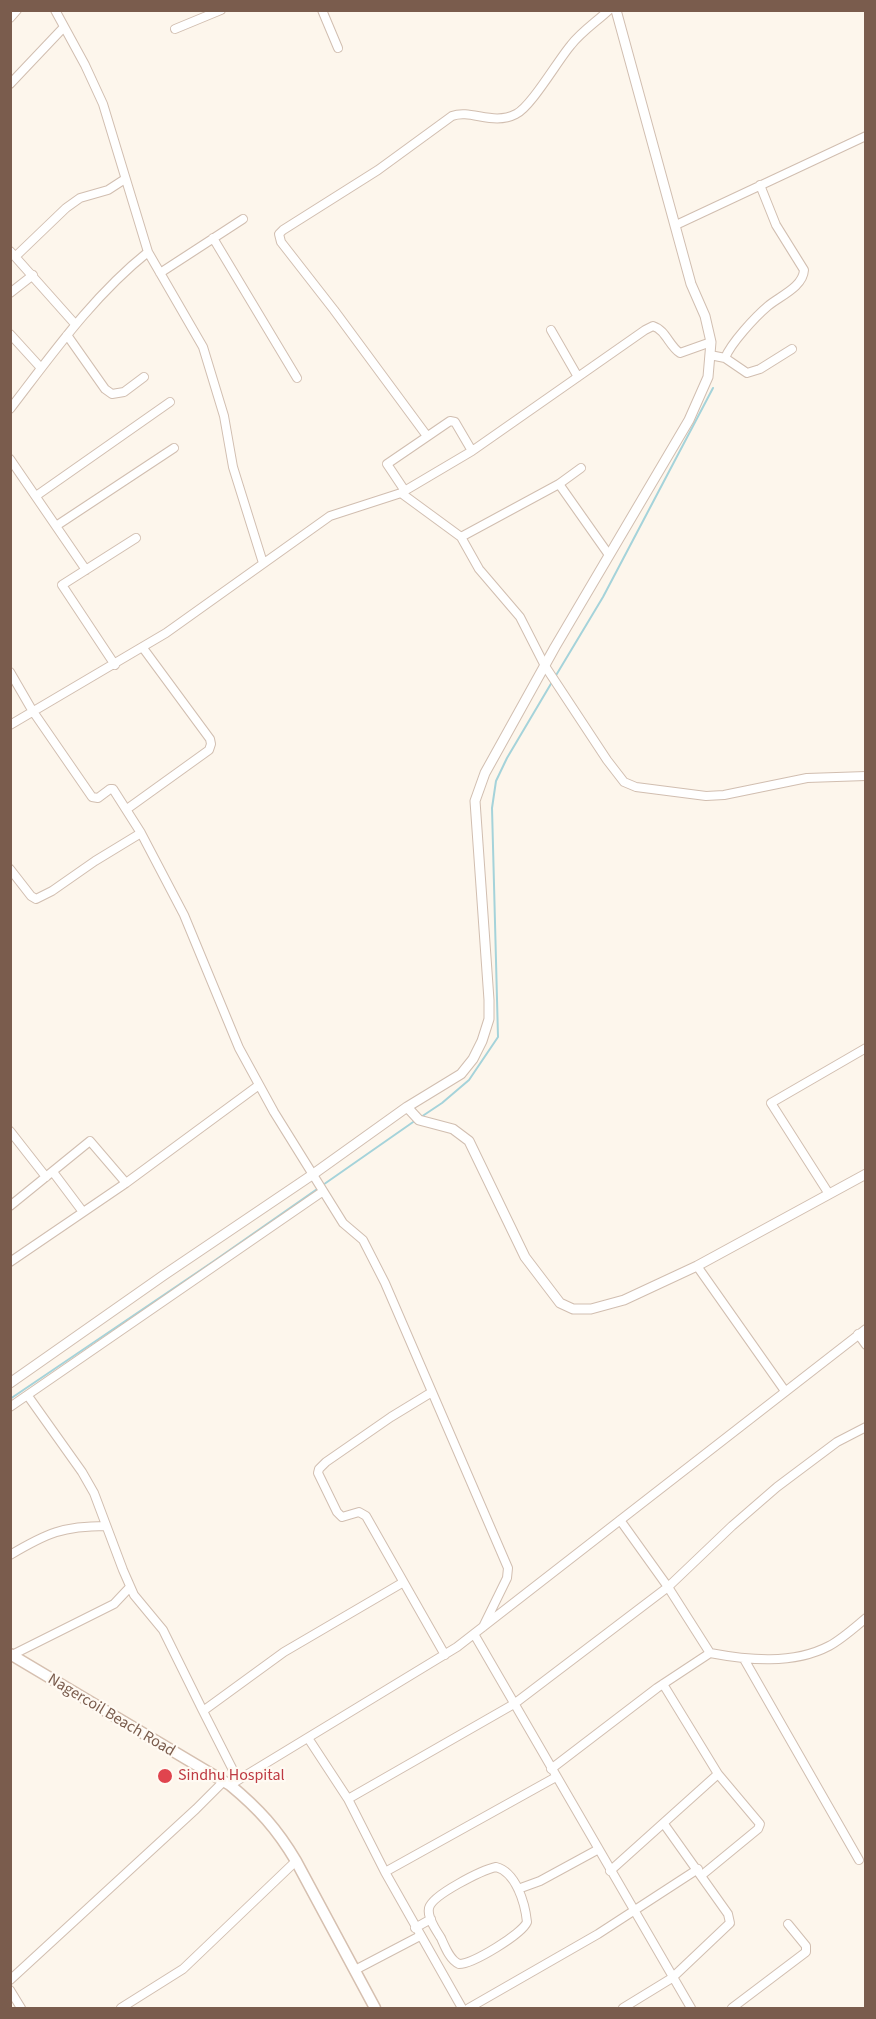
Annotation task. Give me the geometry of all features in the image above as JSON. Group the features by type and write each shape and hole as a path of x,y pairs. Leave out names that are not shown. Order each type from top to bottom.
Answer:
{"main road":[{"name":"Nagercoil Beach Road","path":"11,1655 230,1782 256,1806 283,1839 296,1861 375,2008"}],"street":[{"path":"10,18 17,10"},
{"path":"55,10 103,104 148,252 203,347 224,416 233,468 263,562"},
{"path":"175,29 221,10"},
{"path":"322,10 338,48"},
{"path":"427,436 334,310 280,242 279,234 378,170 452,116 464,114 493,119 517,113 572,44 609,10"},
{"path":"11,1381 154,1281 313,1177 407,1107 461,1074 473,1059 482,1041 489,1019 489,1000 475,801 485,773 689,420 708,377 711,342 705,316 691,284 616,10"},
{"path":"10,84 64,27"},
{"path":"676,225 866,136"},
{"path":"75,324 13,254 73,203 94,193 108,190 125,179"},
{"path":"725,358 737,339 765,308 798,284 804,274 804,270 776,225 760,185"},
{"path":"160,273 243,219"},
{"path":"213,238 297,378"},
{"path":"10,409 75,324 123,272 148,252"},
{"path":"10,293 33,275"},
{"path":"10,724 143,648 330,516 403,492 472,451 653,326 658,327 673,348 680,353 711,342"},
{"path":"551,330 578,377"},
{"path":"10,334 41,369"},
{"path":"67,335 105,389 112,394 124,392 144,377"},
{"path":"710,355 725,358 747,373 760,369 792,350"},
{"path":"36,496 170,402"},
{"path":"472,451 453,421 387,464 403,492 461,537 479,569 520,617 545,666 621,780 631,786 706,796 724,795 807,778 866,776"},
{"path":"56,525 174,448"},
{"path":"10,459 86,570"},
{"path":"461,537 559,484 581,468"},
{"path":"559,484 609,555"},
{"path":"115,664 62,585 136,538"},
{"path":"127,809 209,750 211,744 210,739 143,648"},
{"path":"10,672 32,710 92,796 98,798 111,789 115,791 127,809 183,915 239,1048 259,1085 343,1223 363,1240 385,1283 508,1568 507,1578 483,1627"},
{"path":"10,869 31,896 39,898 141,834"},
{"path":"829,1194 771,1103 866,1048"},
{"path":"10,1262 126,1183 259,1085"},
{"path":"407,1107 416,1117 453,1129 469,1141 525,1257 560,1303 573,1309 591,1309 624,1300 697,1266 866,1174"},
{"path":"10,1131 83,1212"},
{"path":"10,1206 90,1141 126,1183"},
{"path":"10,1407 322,1191"},
{"path":"697,1266 785,1391"},
{"path":"10,1980 196,1809 230,1782 445,1655 862,1331 866,1345"},
{"path":"432,1392 391,1416 319,1469 320,1478 337,1512 342,1517 359,1512 366,1516 402,1583 445,1655"},
{"path":"28,1396 82,1472 94,1493 130,1587 163,1630 203,1711 230,1782"},
{"path":"348,1799 514,1704 668,1587 777,1487 837,1442 866,1427"},
{"path":"620,1520 668,1587 710,1653"},
{"path":"10,1556 65,1528 106,1526"},
{"path":"203,1711 284,1652 402,1583"},
{"path":"11,1655 114,1604 130,1587"},
{"path":"551,1769 663,1684 710,1653 744,1659 791,1658 826,1648 844,1637 866,1618"},
{"path":"474,1634 690,2008"},
{"path":"744,1659 859,1860"},
{"path":"469,2008 700,1872 758,1829 760,1824 718,1774 663,1684"},
{"path":"308,1738 348,1799 415,1928 462,2008"},
{"path":"610,1872 718,1774"},
{"path":"385,1872 556,1777"},
{"path":"623,2008 672,1978 730,1923 728,1914 700,1872 664,1824"},
{"path":"518,1889 540,1881 597,1850"},
{"path":"121,2008 183,1969 296,1861"},
{"path":"500,1868 507,1872 518,1889 526,1913 525,1926 474,1961 464,1964 455,1962 430,1919 428,1911 434,1900 488,1869 500,1868"},
{"path":"415,1928 430,1919"},
{"path":"732,2008 806,1952 806,1946 788,1924"},
{"path":"355,1970 420,1936"},
{"path":"10,1990 21,2008"}],"waterway":[{"path":"555,677 603,597 713,388"},
{"path":"421,1117 469,1080 498,1037 492,808 496,781 552,682"},
{"path":"10,1399 214,1261 416,1120"}],"place":[{"name":"Sindhu Hospital","path":"165,1776"}]}
